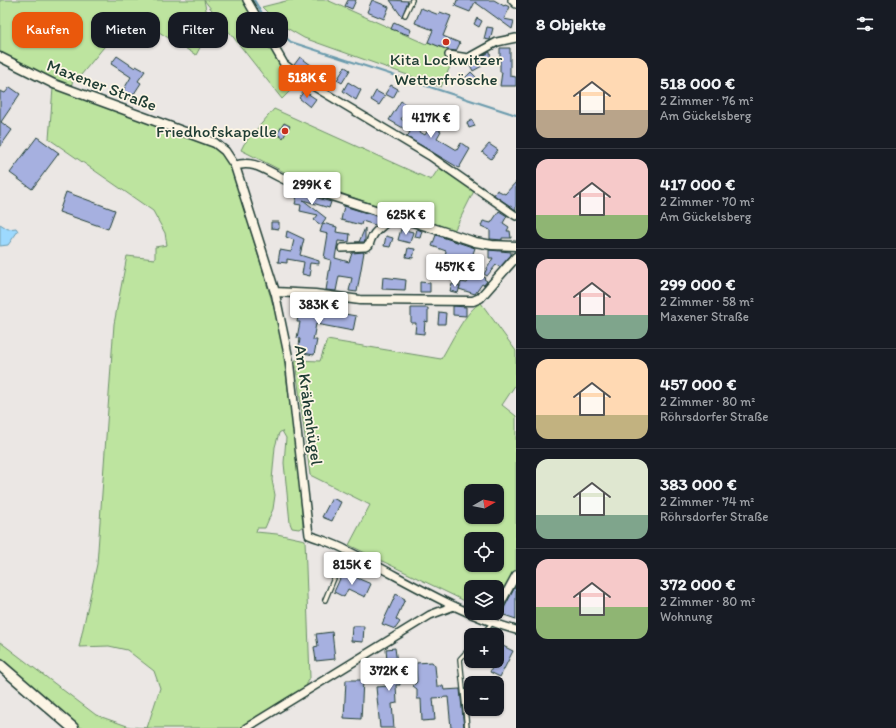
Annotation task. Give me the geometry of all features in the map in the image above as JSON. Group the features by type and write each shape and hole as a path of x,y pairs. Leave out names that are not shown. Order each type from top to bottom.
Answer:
{"main road":[{"path":"0,665 73,728"},
{"path":"0,673 64,728"}],"street":[{"path":"247,0 284,64 313,86 430,156 516,216"},
{"path":"512,0 516,4"},
{"path":"449,54 468,58 497,42 516,38"},
{"name":"Maxener Straße","path":"0,57 54,84 215,143 225,151 236,166"},
{"path":"236,166 243,163 252,163 288,181 390,215 476,242 492,245 516,246"},
{"name":"Am Krähenhügel","path":"236,166 275,292 289,359 309,534 355,554"},
{"path":"342,248 365,247 369,245 373,233 384,224 390,215"},
{"path":"275,292 315,294 360,300 472,302 480,298 516,257"},
{"path":"355,554 454,606 492,623 516,630"},
{"path":"504,597 516,575"},
{"path":"246,728 430,615 454,606"}],"lane":[{"path":"405,15 412,0"},
{"path":"324,600 337,571 342,567 349,570 355,554"},
{"path":"488,628 492,623"},
{"path":"464,655 460,659 467,728"}],"green space":[{"path":"0,0 204,0 206,12 168,12 168,38 160,33 160,12 91,12 91,48 103,48 81,75 74,78 71,86 55,82 0,53"},
{"path":"204,0 243,0 250,12 236,12 236,41 228,30 228,12 213,12"},
{"path":"290,0 327,0 426,44 428,42 456,53 441,87 304,38 288,29 288,12 267,12 262,7"},
{"path":"185,48 200,48 196,55"},
{"path":"242,48 271,48 282,66 300,81 282,99"},
{"path":"53,88 215,147 225,157 231,165 280,328 299,473 303,526 299,529 292,528 290,523 284,463 286,438 282,431 279,433 275,447 272,480 275,495 273,509 265,528 257,528 256,532 277,534 305,540 310,678 307,680 307,686 241,728 147,728 160,688 154,671 127,650 109,646 79,647 97,564 114,324 127,256 155,259 155,247 167,245 165,233 153,211 49,139"},
{"path":"274,109 431,180 439,168 474,191 454,231 416,216 414,218 397,213 292,176 241,150 244,144"},
{"path":"481,303 516,351 516,384 502,405 516,416 516,572 504,593 504,580 464,580 464,601 349,545 370,505 310,475 295,360 320,361 327,340 441,359 470,312"},
{"path":"0,642 96,715 130,727 147,728 80,728 0,658"}],"water":[{"path":"0,224 8,229 16,228 18,231 8,245 0,246"}],"building":[{"path":"348,0 356,0 352,9 345,6"},
{"path":"372,0 389,7 384,19 367,12"},
{"path":"390,0 408,1 402,17"},
{"path":"457,0 494,0 504,6 510,7 504,19 514,21 512,29 475,2 470,12 455,6"},
{"path":"421,8 439,15 440,12 451,16 443,36 460,43 456,51 448,50 428,42 433,30 415,23"},
{"path":"477,18 482,21 479,27 474,24"},
{"path":"394,22 411,30 409,35 391,29"},
{"path":"487,27 493,28 490,40 484,39"},
{"path":"500,48 510,48 510,76 516,77 516,86 500,86 502,72 500,72"},
{"path":"490,52 491,62 481,63 482,66 473,71 469,63"},
{"path":"117,56 135,68 136,66 145,71 138,81 141,83 130,100 121,94 131,77 111,64"},
{"path":"300,57 322,73 324,71 333,77 327,86 308,74 307,75 294,65"},
{"path":"345,67 350,70 342,83 337,80"},
{"path":"471,72 477,78 471,84 465,78"},
{"path":"348,82 361,90 356,100 343,91"},
{"path":"391,85 398,89 393,98 385,94"},
{"path":"10,87 20,94 1,122 12,130 0,147 0,91 5,93"},
{"path":"304,91 316,99 310,107 299,98"},
{"path":"376,91 385,96 379,105 371,100"},
{"path":"401,101 409,107 401,119 410,126 425,135 431,125 441,131 437,138 457,150 461,143 470,149 459,168 407,137 410,132 389,120"},
{"path":"472,120 475,126 469,128 467,123"},
{"name":"Friedhofskapelle","path":"284,123 290,126 283,138 277,134"},
{"path":"37,137 59,153 32,189 10,173"},
{"path":"489,144 498,150 491,159 482,152"},
{"path":"516,182 516,210 494,195 497,190 505,194"},
{"path":"66,192 115,210 108,229 59,212"},
{"path":"298,192 331,202 329,208 303,200 326,218 321,225 314,220 318,215 300,211 301,205 295,204"},
{"path":"344,206 383,218 375,225 362,221 361,225 341,220"},
{"path":"499,211 507,216 503,223 509,227 507,231 510,231 511,238 502,238 502,240 490,239 490,230 481,226 483,221 491,223"},
{"path":"271,222 279,222 279,229 271,228"},
{"path":"323,223 337,227 336,232 350,234 349,242 338,241 335,258 349,262 352,253 364,252 357,292 349,291 352,278 339,276 336,291 326,290 331,260 324,258 328,234 320,232"},
{"path":"365,228 365,241 359,242"},
{"path":"401,229 413,232 410,243 398,240"},
{"path":"417,229 422,231 420,238 415,237"},
{"path":"287,231 304,239 300,255 319,261 319,264 310,263 310,276 302,274 304,262 287,259 287,263 278,262 280,250 291,252 294,240 286,237"},
{"path":"436,235 475,248 471,259 463,257 460,267 453,265 453,268 443,266 446,251 432,246"},
{"path":"386,236 393,238 390,247 384,246"},
{"path":"408,248 415,249 413,258 406,257"},
{"path":"489,250 511,252 511,255 500,267 496,265 487,276 484,274 493,258 489,258"},
{"path":"473,272 485,278 484,279 487,281 484,285 482,284 475,294 459,289 461,282 467,283"},
{"path":"383,277 406,280 405,290 382,289"},
{"path":"420,282 430,283 430,292 420,292"},
{"path":"452,284 460,286 458,293 450,291"},
{"path":"300,306 356,316 353,331 316,324 313,340 317,340 314,355 298,352 300,339 297,338 300,322 297,322"},
{"path":"453,306 466,307 466,316 453,315"},
{"path":"411,308 428,308 428,322 425,321 424,334 415,333 416,323 411,323"},
{"path":"439,312 446,313 445,324 438,324"},
{"path":"332,498 341,502 332,521 322,517"},
{"path":"343,572 371,584 365,597 348,589 344,597 334,592"},
{"path":"516,585 516,619 504,615 504,608"},
{"path":"396,594 405,599 396,619 400,622 395,629 382,624"},
{"path":"352,626 364,626 363,642 351,641"},
{"path":"332,632 335,659 316,661 314,647 318,646 316,634"},
{"path":"504,646 513,651 500,676 490,672 492,668 504,668"},
{"path":"395,648 400,685 396,685 397,703 392,704 394,728 380,728 376,687 389,686 386,649"},
{"path":"432,662 435,666 437,686 443,686 444,690 460,689 464,728 451,728 448,697 433,698 435,720 422,721 421,699 417,699 417,689 413,686 417,682 416,663"},
{"path":"346,680 363,680 361,719 344,718"}],"waterway":[{"path":"254,0 268,23 291,42 516,115"}],"place":[{"name":"Kita Lockwitzer Wetterfrösche","path":"446,42"},
{"name":"Friedhofskapelle","path":"285,131"}]}
